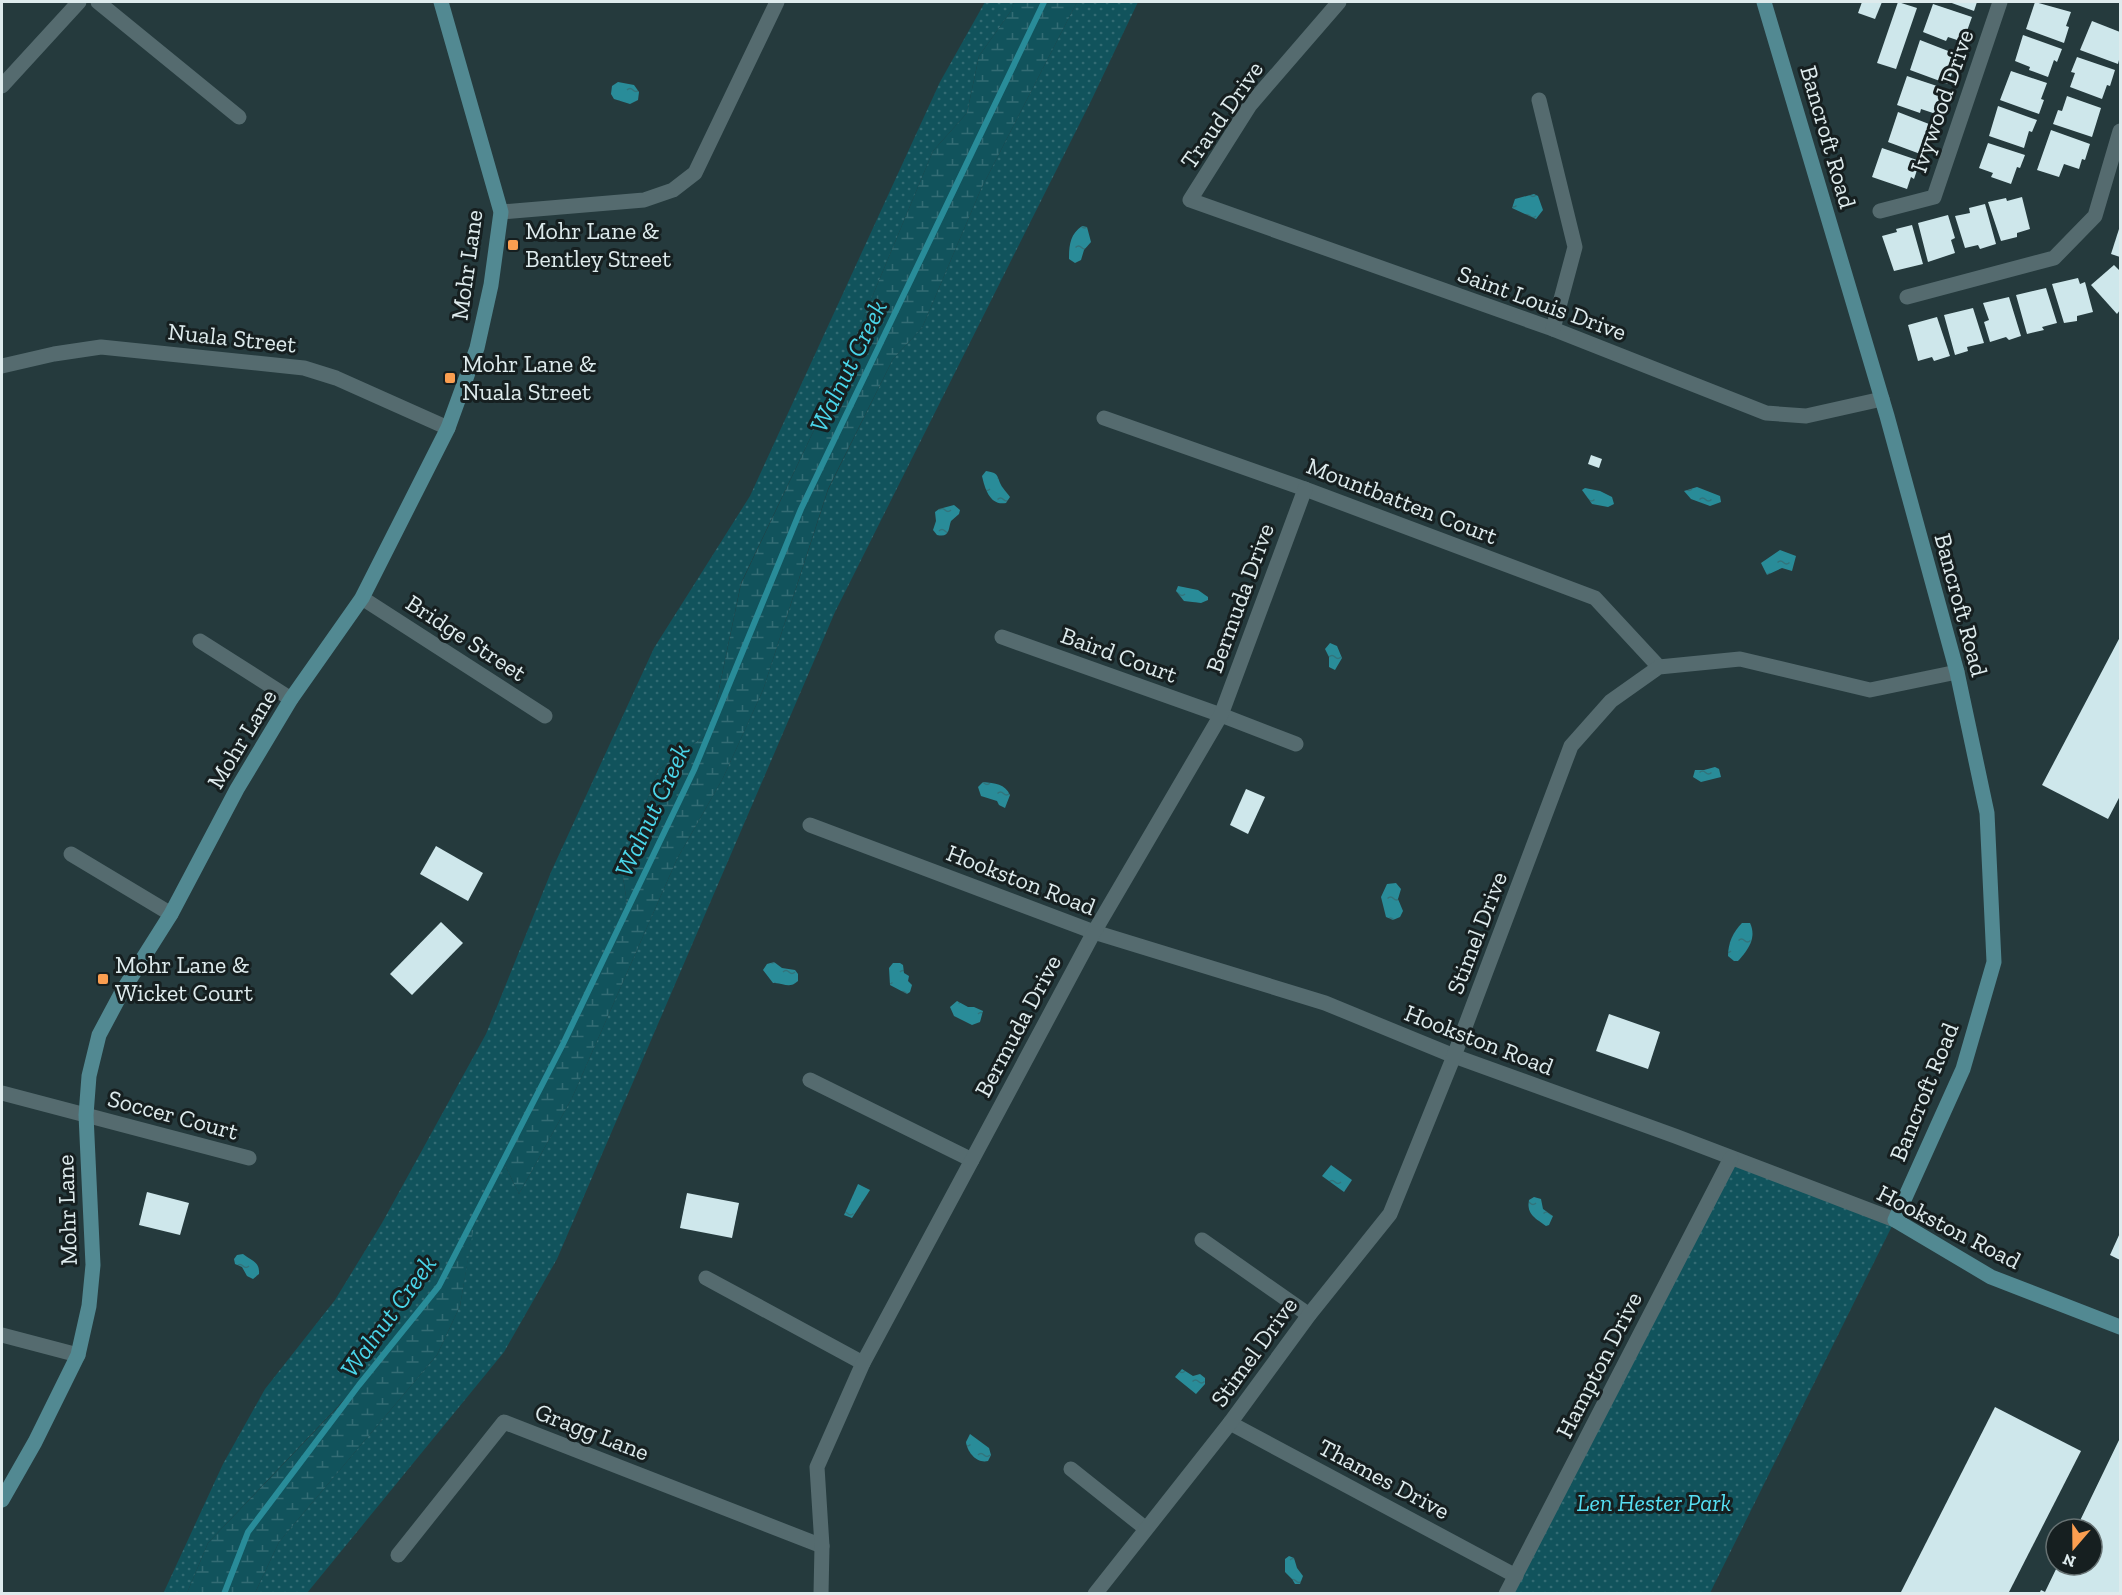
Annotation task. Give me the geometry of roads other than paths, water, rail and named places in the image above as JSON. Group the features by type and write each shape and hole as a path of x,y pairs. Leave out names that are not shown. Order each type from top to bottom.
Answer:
{"street":[{"path":"2,86 79,2"},
{"path":"98,2 239,117"},
{"name":"Mohr Lane","path":"2,1500 35,1442 78,1355 89,1306 93,1265 86,1116 89,1076 99,1035 123,990 171,914 237,789 291,699 362,598 448,428 477,348 491,285 501,212 441,2"},
{"path":"501,212 644,200 673,190 695,173 777,2"},
{"name":"Traud Drive","path":"1190,200 1250,105 1339,2"},
{"name":"Bancroft Road","path":"1764,2 1882,399 1957,672 1988,813 1994,962 1963,1069 1895,1220"},
{"name":"Ivywood Drive","path":"1880,211 1934,197 2000,2"},
{"path":"1539,100 1575,247 1553,329"},
{"path":"1907,297 2054,258 2095,216 2121,131"},
{"name":"Saint Louis Drive","path":"1190,200 1553,329 1766,413 1806,416 1882,399"},
{"name":"Nuala Street","path":"2,366 54,354 101,347 304,368 336,378 448,428"},
{"name":"Mountbatten Court","path":"1104,418 1305,489 1594,598 1659,667"},
{"name":"Bermuda Drive","path":"821,1593 822,1546 817,1467 863,1363 1094,932 1221,715 1305,489"},
{"name":"Bridge Street","path":"362,598 545,716"},
{"name":"Baird Court","path":"1002,637 1296,744"},
{"path":"200,641 291,699"},
{"name":"Stimel Drive","path":"1095,1593 1230,1423 1309,1315 1390,1215 1454,1056 1571,746 1611,701 1659,667 1740,659 1870,690 1957,672"},
{"name":"Hookston Road","path":"810,825 1094,932 1325,1003 1454,1056 1895,1220 1990,1277 2121,1327"},
{"path":"71,854 171,914"},
{"path":"810,1080 972,1160"},
{"name":"Soccer Court","path":"2,1093 249,1158"},
{"name":"Hampton Drive","path":"1506,1593 1731,1158"},
{"path":"1202,1240 1309,1315"},
{"path":"706,1278 863,1363"},
{"path":"2,1335 78,1355"},
{"name":"Gragg Lane","path":"398,1555 504,1422 822,1546"},
{"name":"Thames Drive","path":"1230,1423 1516,1576"},
{"path":"1071,1469 1145,1528"}],"water":[{"path":"618,82 634,85 639,92 638,100 630,104 614,99 611,94 612,86"},
{"path":"1534,194 1538,196 1543,210 1536,219 1512,208 1515,199"},
{"path":"1082,226 1087,227 1091,242 1084,250 1081,260 1075,263 1069,259 1070,245 1075,233"},
{"path":"986,471 998,476 1010,497 1006,503 996,502 989,496 982,476"},
{"path":"1697,487 1720,496 1721,502 1710,506 1691,499 1684,491"},
{"path":"1585,488 1600,491 1612,497 1614,504 1608,507 1592,504 1582,490"},
{"path":"954,505 960,510 959,514 951,521 946,534 937,535 933,530 936,521 935,512"},
{"path":"1780,550 1796,556 1792,571 1782,568 1767,575 1761,563"},
{"path":"1178,586 1198,590 1208,597 1208,600 1201,603 1184,601 1176,591"},
{"path":"1330,643 1337,646 1342,658 1335,670 1329,667 1329,657 1325,649"},
{"path":"1715,767 1719,769 1721,777 1701,782 1693,777 1695,770"},
{"path":"983,782 999,785 1008,791 1010,795 1005,808 997,801 981,796 978,787"},
{"path":"1396,883 1401,889 1398,899 1403,911 1400,917 1393,920 1386,917 1381,897 1387,884"},
{"path":"1742,923 1750,923 1752,939 1742,957 1734,961 1728,956 1730,942"},
{"path":"774,962 782,968 795,970 798,974 798,981 789,985 773,983 763,970 767,964"},
{"path":"893,963 903,965 904,973 909,976 908,981 912,985 907,994 890,985 889,968"},
{"path":"957,1001 983,1011 980,1022 972,1025 954,1016 950,1007"},
{"path":"1331,1165 1352,1180 1344,1192 1322,1176"},
{"path":"858,1184 870,1190 852,1218 844,1215"},
{"path":"1534,1197 1541,1199 1543,1209 1553,1216 1549,1225 1546,1226 1531,1213 1528,1205 1529,1200"},
{"path":"243,1254 255,1262 258,1267 259,1274 253,1279 247,1276 242,1267 235,1264 234,1259 237,1255"},
{"path":"1182,1369 1193,1376 1200,1374 1205,1378 1205,1384 1196,1394 1175,1377"},
{"path":"970,1434 989,1448 991,1455 988,1461 980,1461 970,1453 966,1442"},
{"path":"1289,1556 1294,1558 1303,1576 1300,1584 1295,1584 1285,1572 1285,1559"}],"waterway":[{"name":"Walnut Creek","path":"224,1594 248,1532 359,1385 439,1286 563,1044 694,770 801,509 1044,2"}],"place":[{"name":"Mohr Lane & Bentley Street","path":"513,245"},
{"name":"Mohr Lane & Nuala Street","path":"450,378"},
{"name":"Mohr Lane & Wicket Court","path":"103,979"}],"park label":[{"name":"Len Hester Park","path":"1654,1503"}]}
